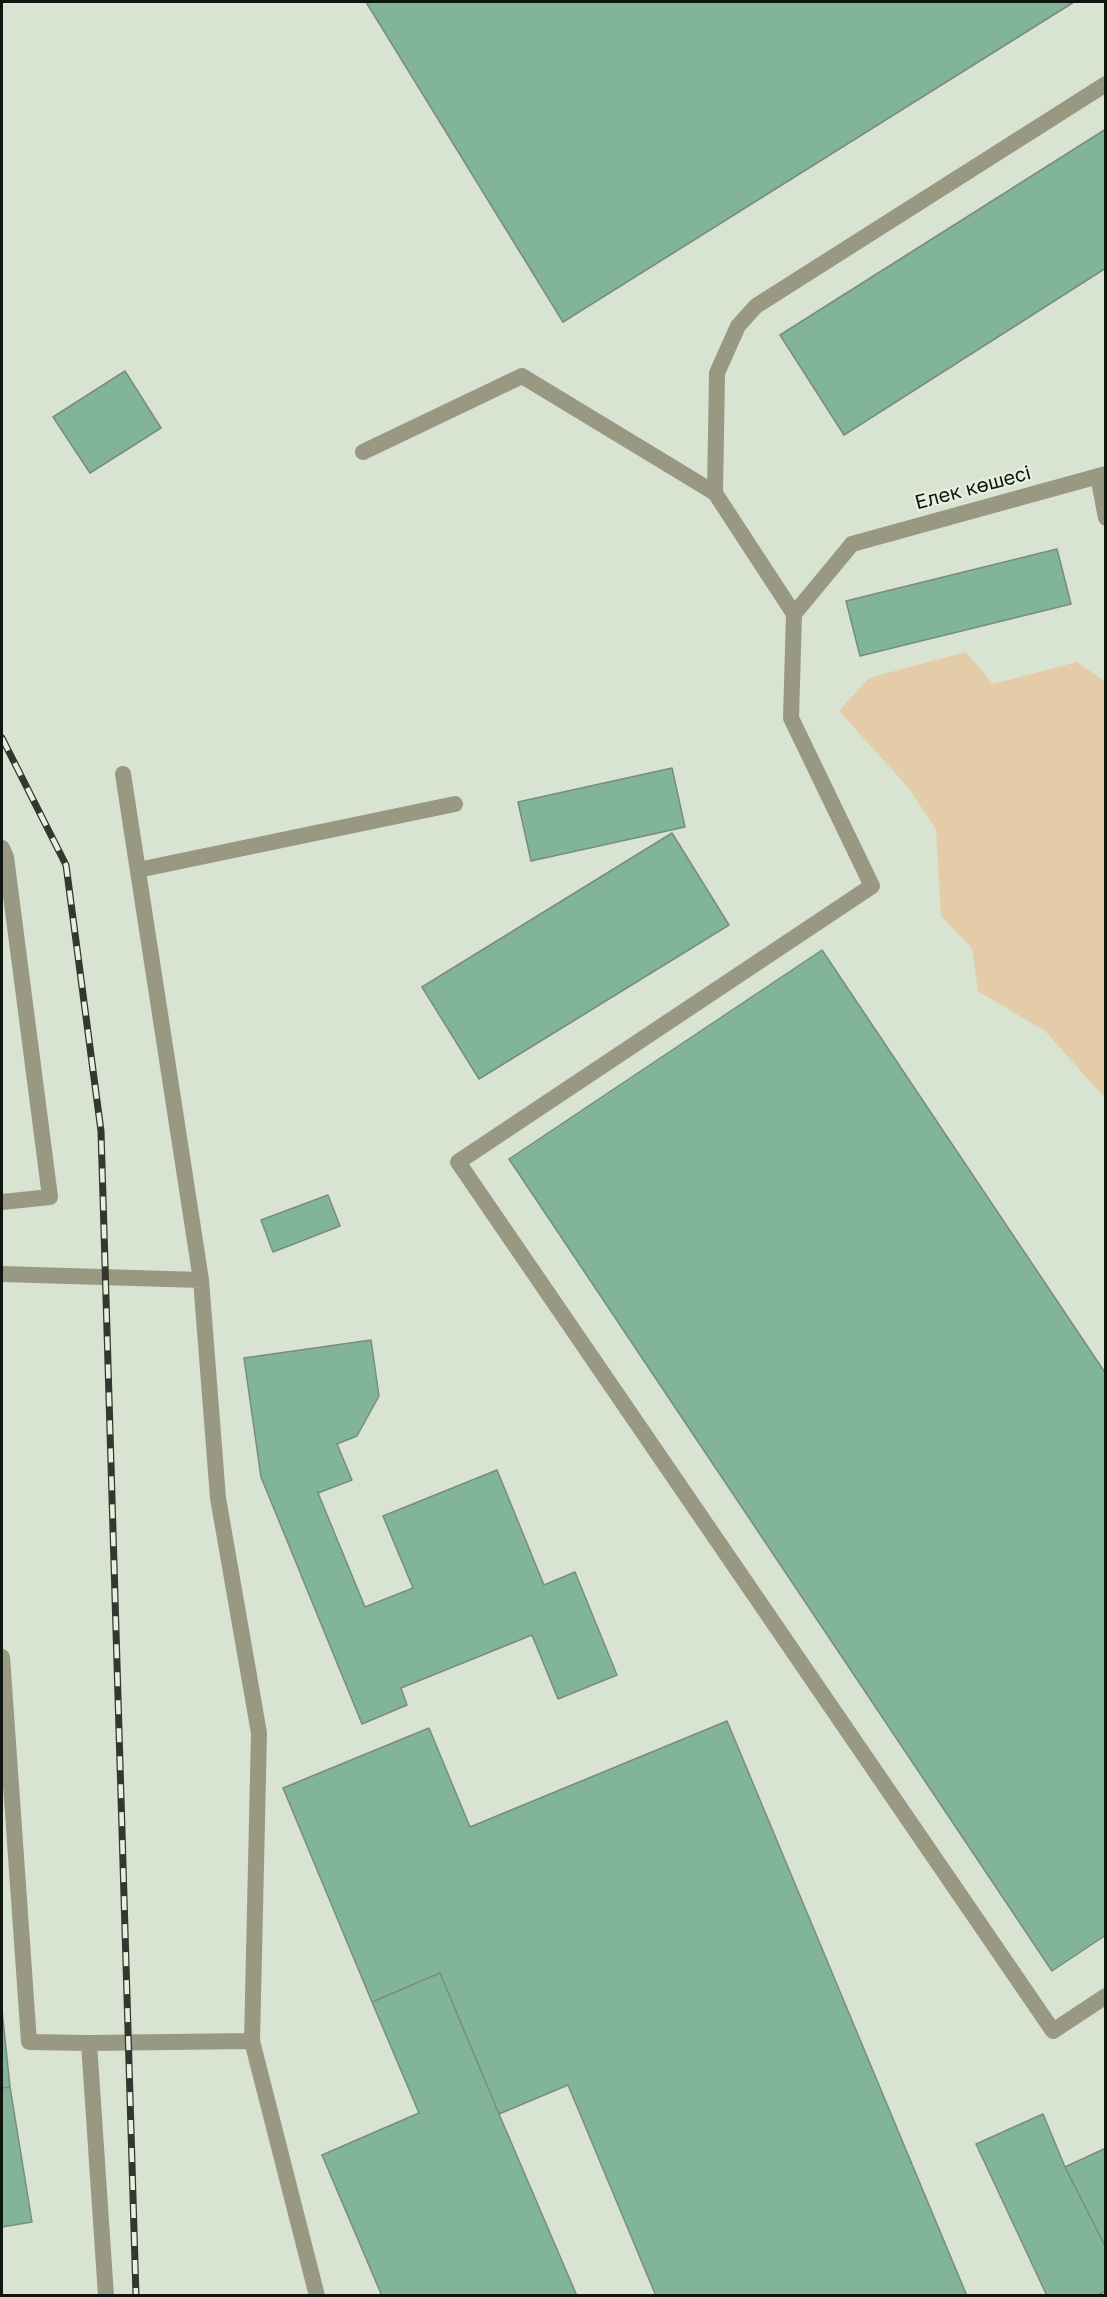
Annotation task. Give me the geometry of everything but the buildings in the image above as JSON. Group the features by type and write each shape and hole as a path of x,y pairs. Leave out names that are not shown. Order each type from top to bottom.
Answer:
{"street":[{"path":"714,493 717,373 738,326 756,306 1106,84"},
{"path":"363,452 522,376 714,493 794,614 791,718 872,886 458,1162 1053,2031 1106,1996"},
{"path":"1102,475 1106,518"},
{"name":"Елек көшесі","path":"794,614 852,544 1102,475"},
{"path":"123,774 201,1280 218,1498 259,1733 252,2041 317,2295"},
{"path":"138,870 455,804"},
{"path":"2,848 6,857 50,1197 2,1202"},
{"path":"2,1274 201,1280"},
{"path":"2,1657 29,2042 252,2041"},
{"path":"89,2043 106,2295"}],"shaded area":[{"path":"966,652 993,684 1077,662 1105,682 1105,1098 1045,1031 978,991 972,948 941,916 936,829 907,786 839,711 869,678"}],"railway":[{"path":"2,738 66,865 101,1131 136,2296"}]}
